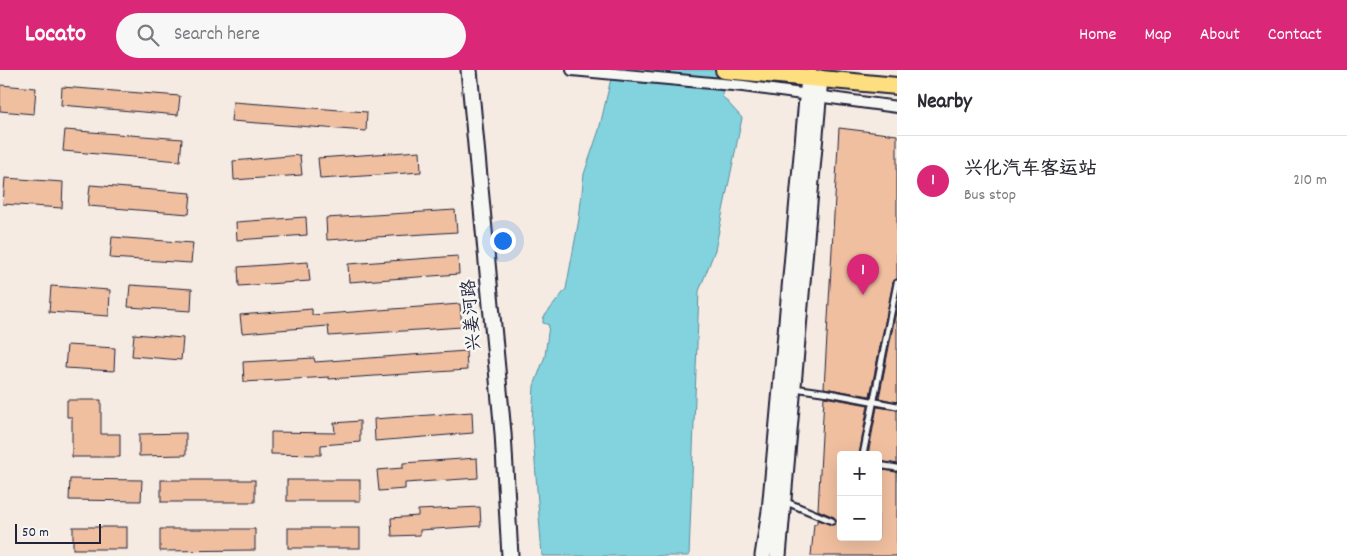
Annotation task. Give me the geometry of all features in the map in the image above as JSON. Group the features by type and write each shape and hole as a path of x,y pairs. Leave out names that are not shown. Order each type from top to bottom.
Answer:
{"main road":[{"path":"724,70 743,79 815,78 897,86"}],"street":[{"name":"兴姜河路","path":"469,70 504,433 510,556"},
{"path":"572,70 743,79 813,96 897,107"},
{"path":"763,556 787,387 815,78"},
{"path":"778,556 783,501 787,387"}],"lane":[{"path":"864,451 897,283"},
{"path":"787,387 897,406"},
{"path":"882,466 897,468"},
{"path":"783,501 832,521"}],"water":[{"path":"613,70 724,70 722,96 742,118 715,250 699,291 689,556 542,556 532,422 534,386 545,356 549,325 543,323 543,318 566,289 579,219 584,174 599,130"}],"building":[{"path":"0,85 36,88 34,114 0,111"},
{"path":"62,87 180,96 178,115 61,105"},
{"path":"233,102 367,112 366,131 231,121"},
{"path":"839,128 897,135 897,279 893,282 870,396 824,388"},
{"path":"65,130 182,139 180,161 63,151"},
{"path":"420,151 421,172 320,179 318,158"},
{"path":"300,155 302,175 234,180 233,161"},
{"path":"5,178 63,182 62,208 3,204"},
{"path":"90,185 191,193 189,214 88,206"},
{"path":"455,210 457,232 327,240 326,218"},
{"path":"306,217 307,235 237,240 236,222"},
{"path":"112,237 193,243 191,263 110,258"},
{"path":"458,256 459,274 349,282 348,264"},
{"path":"308,262 310,281 239,286 238,267"},
{"path":"130,285 192,289 191,311 128,307"},
{"path":"51,286 110,290 109,316 49,312"},
{"path":"460,304 462,327 329,336 328,326 242,333 240,315 312,309 312,315"},
{"path":"897,306 897,402 879,398"},
{"path":"134,334 183,338 181,360 132,356"},
{"path":"67,345 115,348 114,371 65,368"},
{"path":"466,351 467,370 329,379 329,377 244,382 243,362 314,358 315,362"},
{"path":"824,397 868,405 860,451 837,451 837,541 882,541 882,470 897,472 897,556 811,556 814,524 817,524 817,520 832,525 836,521 834,517 818,510"},
{"path":"67,400 101,400 101,434 120,434 120,457 72,457 72,417 67,417"},
{"path":"877,407 897,410 897,464 882,462 882,451 869,451"},
{"path":"472,412 473,433 375,441 374,419"},
{"path":"360,421 360,442 321,445 321,455 271,454 271,432 335,433 334,423"},
{"path":"186,433 186,455 139,456 139,434"},
{"path":"477,458 478,478 405,483 405,489 379,491 377,470 403,468 403,463"},
{"path":"70,479 142,480 141,501 69,500"},
{"path":"161,480 255,480 255,502 161,502"},
{"path":"287,480 360,480 360,501 287,501"},
{"path":"480,507 481,526 420,530 420,535 392,536 391,518 418,516 418,510"},
{"path":"73,527 127,527 127,549 73,549"},
{"path":"288,528 360,528 360,548 288,548"},
{"path":"160,529 255,529 255,550 160,551"}],"place":[{"name":"兴化汽车客运站","path":"863,295"}]}
